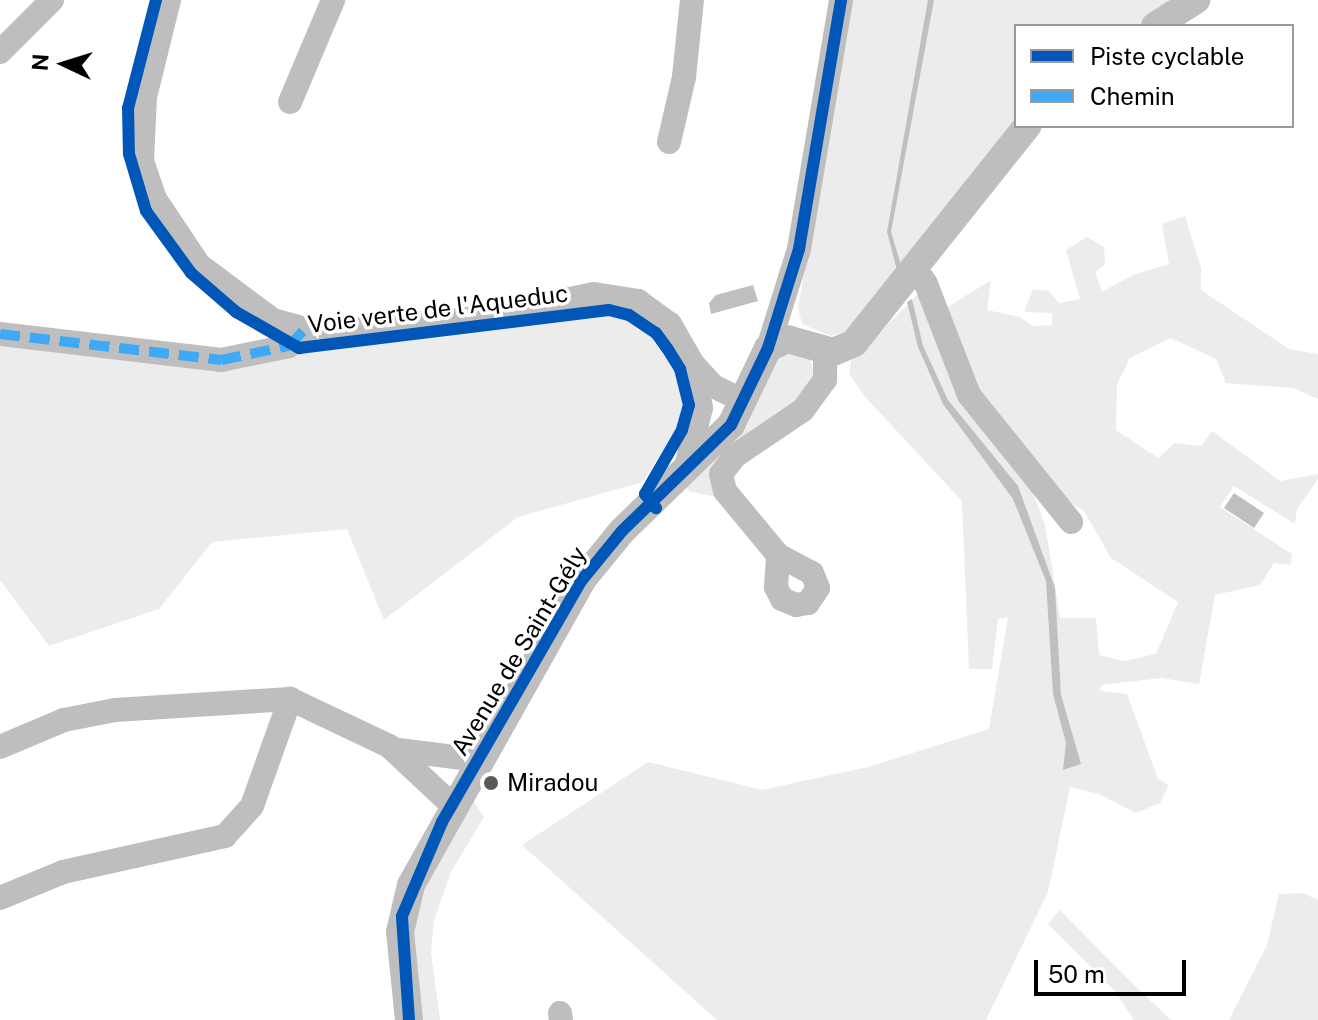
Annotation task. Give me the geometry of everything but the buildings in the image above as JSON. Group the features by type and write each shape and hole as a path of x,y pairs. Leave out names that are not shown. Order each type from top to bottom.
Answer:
{"street":[{"path":"0,52 52,0"},
{"path":"290,102 333,0"},
{"path":"669,142 683,88 692,0"},
{"path":"768,348 799,249 841,0"},
{"path":"1158,24 1196,0"},
{"path":"164,7 140,143 155,199 199,265 215,280 273,320 303,331 477,318 604,294 649,307 677,331 696,375 699,425 684,459 685,471"},
{"path":"768,348 787,339 825,351 849,347 875,320 1025,128"},
{"path":"915,268 926,284 969,395 1071,522"},
{"path":"0,334 221,360 289,346 303,331"},
{"name":"Avenue de Saint-Gély","path":"409,1020 402,916 417,870 589,570 685,471 742,406 768,348"},
{"path":"778,555 725,491 721,474 735,456 803,410 825,380 825,351"},
{"path":"696,375 742,406"},
{"path":"0,747 89,714 261,697 290,699 316,707 389,746 416,756 478,760"},
{"path":"0,898 63,872 225,836 252,806 290,699"},
{"path":"389,746 452,805"}],"shaded area":[{"path":"850,0 1182,0 1146,24 1014,24 1014,128 850,330 830,336 802,324 798,308"},
{"path":"928,0 934,0 891,232 902,268 897,270 887,232"},
{"path":"1185,216 1201,268 1201,290 1289,349 1318,354 1318,399 1294,388 1226,383 1216,359 1171,338 1130,358 1117,384 1116,430 1158,458 1175,443 1201,446 1212,431 1280,481 1318,474 1318,479 1297,509 1295,524 1234,486 1220,507 1292,554 1291,565 1274,563 1260,585 1215,595 1199,684 1161,678 1101,685 1100,691 1127,694 1158,779 1169,785 1160,803 1136,813 1099,794 1070,787 1048,892 986,1020 717,1020 522,845 648,762 762,790 868,767 989,729 1008,617 998,619 992,669 969,669 962,501 866,398 849,374 851,361 920,292 977,389 943,310 991,280 987,310 1020,317 1033,326 1052,325 1052,313 1024,312 1033,289 1049,291 1059,303 1080,299 1066,250 1087,237 1104,247 1105,265 1095,272 1102,292 1133,275 1169,264 1162,224","holes":["1032,491 1059,495 1084,511 1111,558 1178,602 1156,654 1124,661 1099,655 1096,618 1060,618 1045,524"]},
{"path":"753,285 758,301 711,314 709,303 716,295"},
{"path":"912,299 923,346 948,400 1018,486 1055,588 1061,695 1081,764 1063,770 1066,743 1053,694 1046,581 1013,499 943,404 918,347 907,302"},
{"path":"591,305 643,314 674,343 694,405 688,426 681,422 643,482 518,517 384,620 347,529 212,542 159,609 49,646 0,580 0,341 293,352 321,341"},
{"path":"786,354 810,360 816,381 767,429 718,497 691,492 683,485 767,364"},
{"path":"1234,493 1264,513 1254,528 1224,508"},
{"path":"469,794 484,817 451,872 434,920 431,952 440,1020 415,1020 409,920"},
{"path":"1303,893 1318,900 1318,1020 1229,1020 1267,945 1279,894"},
{"path":"1060,910 1171,1020 1134,1020 1114,990 1048,924"}],"marked path":[{"path":"0,334 221,360 289,346 303,331"}],"cycle path":[{"name":"Voie verte de l'Aqueduc","path":"156,0 128,108 129,154 146,211 191,273 236,312 299,348 609,310 629,315 656,333 667,348 680,369 689,405 682,430 645,494 656,508"},
{"path":"409,1020 402,916 442,822 582,580 622,531 731,425 768,348 799,249 841,0"}],"place":[{"name":"Miradou","path":"491,783"}]}
